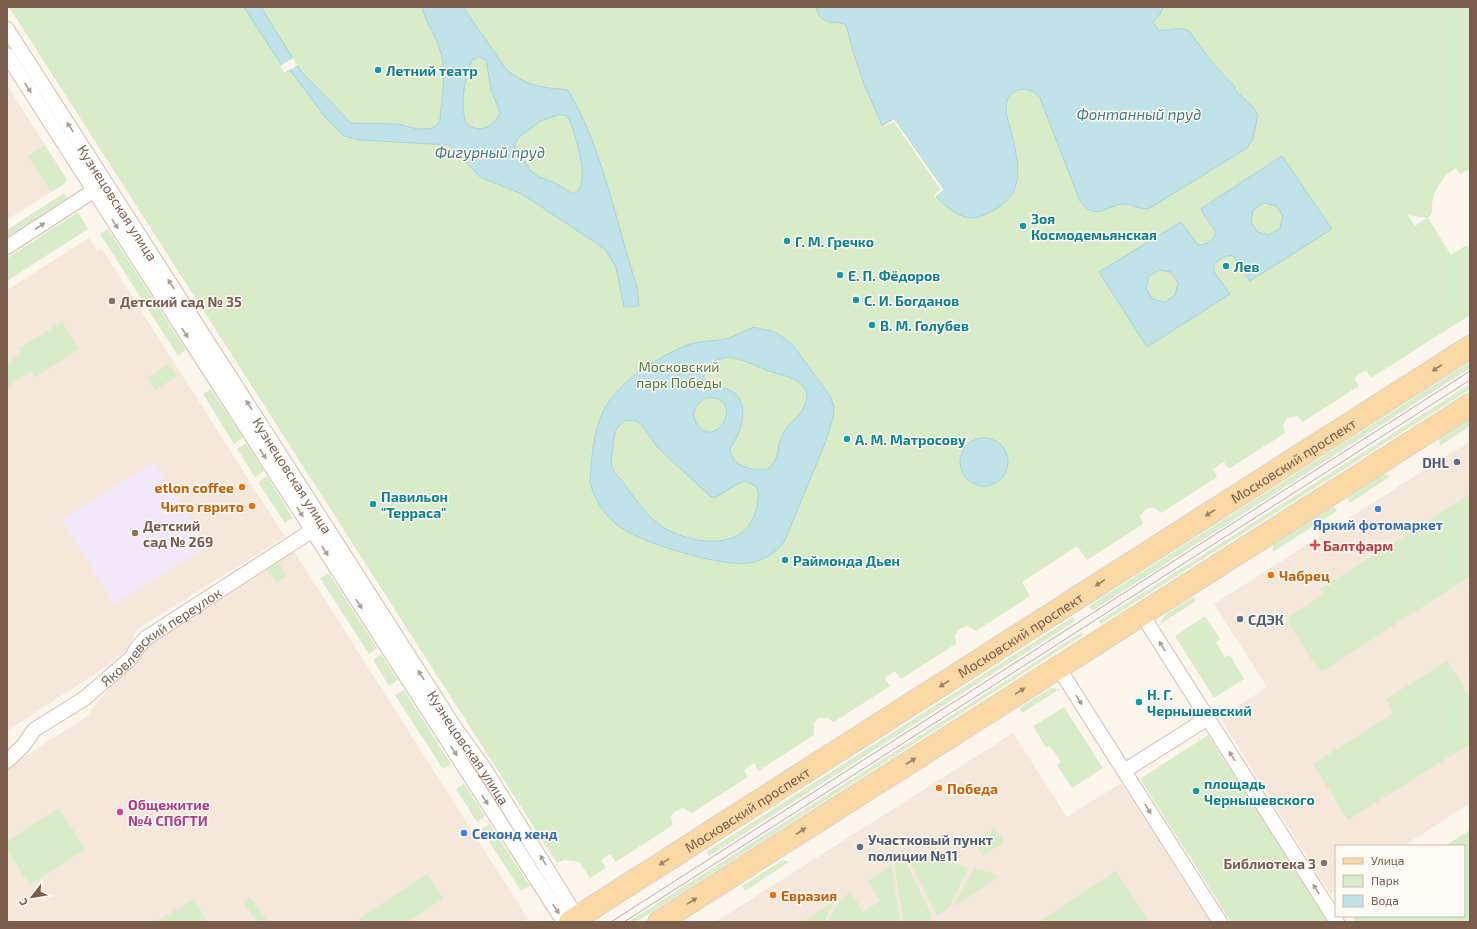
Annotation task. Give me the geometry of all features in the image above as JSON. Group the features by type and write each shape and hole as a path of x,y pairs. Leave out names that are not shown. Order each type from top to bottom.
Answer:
{"main road":[{"name":"Московский проспект","path":"573,921 1470,347"},
{"path":"659,922 1470,405"}],"street":[{"name":"Кузнецовская улица","path":"7,28 457,731 484,768 573,921"},
{"name":"Кузнецовская улица","path":"7,55 312,531 573,921"},
{"path":"7,247 106,183"},
{"name":"Яковлевский переулок","path":"7,761 23,746 34,730 85,698 126,663 146,638 324,523"},
{"path":"1141,614 1337,922"},
{"path":"1058,667 1220,922"},
{"path":"1124,771 1208,718"}],"shaded area":[{"path":"7,85 66,178 65,183 7,220"},
{"path":"89,238 97,251 102,249 285,537 136,630 130,647 106,667 7,731 7,290"},
{"path":"1470,441 1470,803 1406,845 1335,845 1335,891 1330,894 1220,718 1267,687 1214,604"},
{"name":"Детский сад № 269","path":"154,462 208,546 115,604 62,520"},
{"path":"292,548 528,919 523,922 7,922 7,768 86,717 147,642"},
{"path":"1013,733 1067,817 1121,783 1210,922 715,922"}],"green space":[{"name":"Московский парк Победы","path":"9,7 1470,7 1470,169 1460,174 1456,168 1443,179 1433,198 1432,212 1428,218 1451,255 1465,246 1470,247 1470,315 1371,378 1366,370 1354,378 1359,386 1303,422 1297,416 1287,418 1283,426 1285,433 1229,469 1224,462 1213,469 1217,477 1161,513 1154,507 1146,509 1140,516 1143,524 1087,560 1077,546 1022,582 1030,596 976,631 968,626 959,629 955,636 956,644 901,679 895,671 885,678 890,686 834,722 828,718 818,718 814,723 814,735 758,771 754,763 744,770 748,777 692,813 683,808 674,812 671,817 673,825 616,862 610,854 601,860 606,868 590,878 579,862 564,860 557,863","holes":["1408,215 1427,218 1415,226"]},
{"path":"45,145 66,178 65,183 51,192 28,156"},
{"path":"64,193 68,198 7,237 7,230"},
{"path":"78,212 88,229 7,281 7,258"},
{"path":"108,229 186,350 178,356 100,234"},
{"path":"62,322 79,349 35,377 32,371 7,387 7,363 21,354 18,349"},
{"path":"1470,362 1470,368 1092,611 1089,606"},
{"path":"169,364 177,376 155,390 147,378"},
{"path":"1470,384 1470,389 1101,624 1099,621"},
{"path":"211,389 243,438 234,444 203,394"},
{"path":"1470,419 1470,426 1440,446 1439,439"},
{"path":"246,443 264,471 255,477 237,449"},
{"path":"1384,474 1391,476 1350,503 1347,498"},
{"path":"267,476 293,518 285,523 258,482"},
{"path":"1470,494 1470,576 1323,671 1318,669 1288,623 1290,616 1323,595 1320,589"},
{"path":"1334,506 1337,511 1273,552 1273,545"},
{"path":"275,558 287,576 276,583 264,566"},
{"path":"329,573 377,648 369,654 320,578"},
{"path":"1193,597 1196,601 1159,625 1165,615"},
{"path":"1205,616 1220,639 1216,642 1225,657 1230,655 1244,679 1214,698 1175,636"},
{"path":"1073,617 1075,621 709,856 706,852"},
{"path":"1082,632 1083,635 636,922 628,922"},
{"path":"381,654 398,680 389,686 373,660"},
{"path":"1447,661 1470,697 1470,744 1348,820 1313,764 1394,713 1386,699"},
{"path":"1051,688 1060,689 1022,713 1019,708"},
{"path":"404,690 451,764 443,769 395,695"},
{"path":"1064,707 1103,768 1072,788 1057,765 1061,762 1050,746 1046,748 1033,726"},
{"path":"1208,735 1328,921 1327,922 1231,922 1140,779"},
{"path":"464,784 485,816 477,822 456,789"},
{"path":"59,808 85,849 30,885 7,850 7,841"},
{"path":"490,824 530,886 521,891 481,829"},
{"path":"995,828 1004,842 983,856 978,847 983,836"},
{"path":"1470,830 1470,922 1355,922 1352,917 1465,917 1465,845 1447,845"},
{"path":"912,852 969,868 949,908 937,916 906,855"},
{"path":"903,857 933,918 927,922 904,922 894,864"},
{"path":"783,860 789,862 745,891 742,886"},
{"path":"891,865 900,922 827,922 840,899 851,892 863,912 880,901 868,881"},
{"path":"974,868 993,873 999,877 953,907"},
{"path":"1116,871 1149,922 1038,922"},
{"path":"427,874 443,899 407,922 362,922 359,918"},
{"path":"250,897 268,922 257,922 243,901"},
{"path":"194,899 207,922 155,922"},
{"path":"834,901 824,922 802,922"}],"water":[{"name":"Фигурный пруд","path":"244,7 261,7 300,70 351,123 398,124 418,129 429,129 436,126 440,121 444,70 437,41 422,7 463,7 506,69 528,83 542,87 568,90 591,137 600,161 637,287 639,306 624,307 616,267 605,249 522,194 480,177 450,145 360,140 344,136 325,117 290,70 286,72","holes":["479,57 486,60 491,89 500,113 494,122 481,129 471,127 466,123 463,107 465,83 469,67 472,60","557,115 566,115 569,119 581,160 582,182 579,190 573,194 553,182 539,177 530,170 515,150 515,144 518,138 541,121"]},
{"name":"Фонтанный пруд","path":"816,7 1163,7 1160,14 1153,22 1158,30 1178,29 1189,31 1214,65 1235,87 1234,89 1254,108 1258,115 1253,138 1247,148 1150,208 1144,209 1125,204 1101,211 1091,211 1080,201 1040,98 1030,90 1019,90 1010,96 1007,101 1006,108 1017,159 1017,182 1013,192 1006,201 996,209 981,216 968,218 950,209 936,196 944,190 894,119 882,125 864,84 846,25 843,23 826,21 818,14"},
{"path":"1282,156 1332,229 1250,281 1233,256 1220,259 1214,265 1214,272 1230,294 1147,347 1099,272 1181,222 1198,245 1209,242 1214,237 1216,232 1201,210","holes":["1264,203 1276,206 1283,216 1280,228 1269,235 1257,232 1251,222 1253,210","1159,270 1171,272 1178,283 1175,295 1165,302 1152,299 1146,288 1149,276"]},
{"path":"754,327 775,332 792,344 830,396 834,407 833,418 824,446 784,542 763,559 748,563 735,563 679,552 640,538 625,530 615,523 603,510 594,494 590,482 594,442 600,419 606,406 614,395 636,374 648,365 674,351 697,342 729,338","holes":["729,357 789,377 796,380 806,390 807,397 805,405 801,413 785,430 779,443 777,456 768,469 749,468 738,464 734,460 730,448 741,428 743,412 742,404 733,392 711,384 704,377 703,372 708,365","706,398 718,399 725,404 726,412 724,420 713,432 705,431 697,424 695,420 695,409 702,400","626,420 636,421 641,424 658,448 711,497 716,497 739,483 746,481 755,486 758,493 757,506 752,520 745,530 735,537 710,541 684,537 662,527 646,513 613,470 612,459 614,436 622,423"]},
{"path":"979,438 989,438 1001,445 1008,457 1008,467 1001,479 989,486 979,486 971,482 964,475 960,467 960,457 964,449 971,442"}],"pier":[{"path":"293,58 298,65 284,73 280,66"},
{"path":"894,119 944,190 935,197 935,194 941,190 894,122 882,127"}],"tram line":[{"path":"611,922 1470,371"},
{"path":"624,922 1470,380"}],"place":[{"name":"Летний театр","path":"378,70"},
{"name":"Зоя Космодемьянская","path":"1023,226"},
{"name":"Г. М. Гречко","path":"787,241"},
{"name":"Лев","path":"1226,266"},
{"name":"Е. П. Фёдоров","path":"840,275"},
{"name":"С. И. Богданов","path":"856,300"},
{"name":"Детский сад № 35","path":"112,301"},
{"name":"В. М. Голубев","path":"872,325"},
{"name":"А. М. Матросову","path":"847,439"},
{"name":"DHL","path":"1457,462"},
{"name":"etlon coffee","path":"242,487"},
{"name":"Павильон \"Терраса\"","path":"373,504"},
{"name":"Чито гврито","path":"252,506"},
{"name":"Яркий фотомаркет","path":"1378,509"},
{"name":"Детский сад № 269","path":"135,533"},
{"name":"Балтфарм","path":"1315,545"},
{"name":"Раймонда Дьен","path":"785,560"},
{"name":"Чабрец","path":"1271,575"},
{"name":"СДЭК","path":"1240,619"},
{"name":"Н. Г. Чернышевский","path":"1139,702"},
{"name":"Победа","path":"939,788"},
{"name":"площадь Чернышевского","path":"1196,791"},
{"name":"Общежитие №4 СПбГТИ","path":"120,812"},
{"name":"Секонд хенд","path":"464,833"},
{"name":"Участковый пункт полиции №11","path":"860,847"},
{"name":"Библиотека 3","path":"1324,863"},
{"name":"Евразия","path":"773,895"}]}
